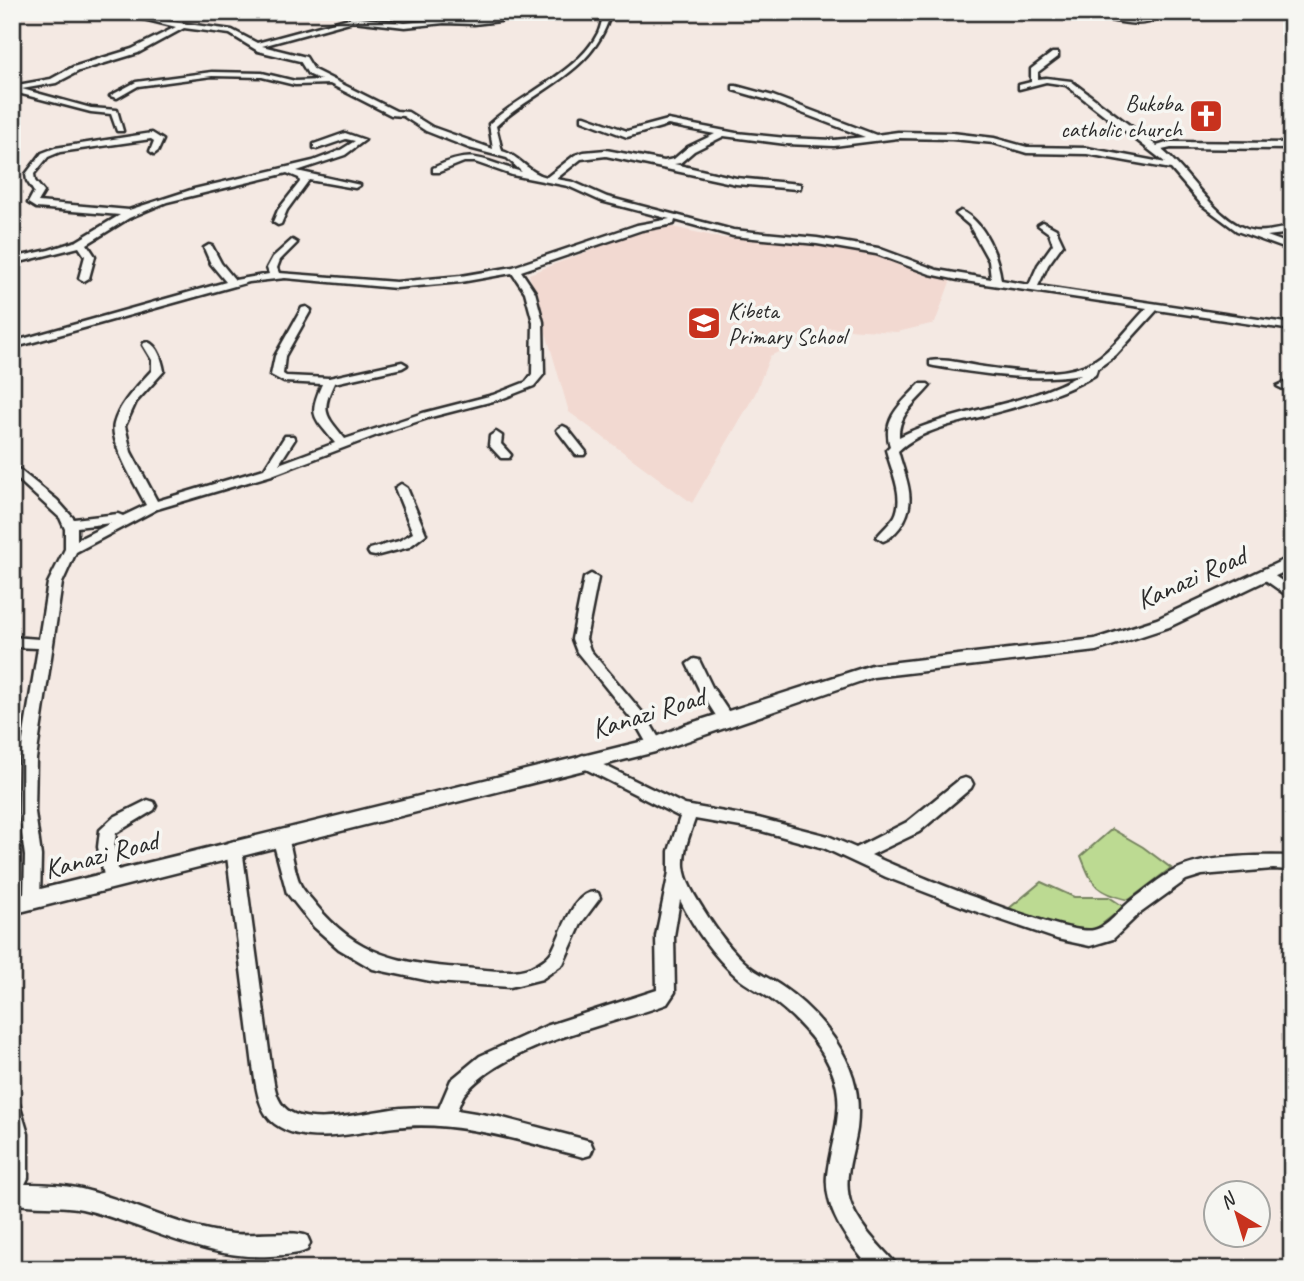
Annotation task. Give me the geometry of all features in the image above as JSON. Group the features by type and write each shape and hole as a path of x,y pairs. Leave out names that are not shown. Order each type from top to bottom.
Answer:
{"main road":[{"name":"Kanazi Road","path":"12,905 234,848 335,827 583,761 655,745 725,718 872,671 1096,645 1163,622 1292,561"}],"street":[{"path":"254,46 377,12"},
{"path":"353,19 405,25 444,21 474,22 513,12"},
{"path":"498,153 492,125 507,110 586,54 600,34 608,12"},
{"path":"1101,12 1103,16 1117,19 1147,21"},
{"path":"122,13 234,33 254,46 303,59 311,72 394,113 405,114 429,129 514,159 529,176"},
{"path":"12,88 53,81 76,69 135,51 184,25"},
{"path":"1038,82 1034,80 1034,71 1055,55"},
{"path":"114,96 129,86 141,83 212,75 262,75 295,83 331,82"},
{"path":"1022,87 1054,80 1068,83 1157,149 1176,167 1205,203 1240,229 1288,247"},
{"path":"12,88 91,110 114,112 120,129"},
{"path":"736,88 754,92 802,112 873,136"},
{"path":"585,118 619,133 671,122 768,140 822,143 873,136 952,136 994,141 1031,150 1087,151 1176,167"},
{"path":"547,181 578,157 599,153 643,130"},
{"path":"664,164 677,160 691,149 724,133"},
{"path":"131,214 38,206 33,203 39,194 30,174 45,155 54,151 150,136 159,140 155,151"},
{"path":"12,261 52,253 80,243 131,214 184,195 286,171 332,156 355,146 361,140 345,136 317,146"},
{"path":"1157,149 1170,145 1292,146"},
{"path":"599,153 664,164 736,181 797,186"},
{"path":"436,170 458,160 472,158 547,181 571,185 594,197 733,233 851,246 896,256 942,274 1292,327"},
{"path":"286,171 304,177 355,185"},
{"path":"278,222 283,210 305,182 304,177"},
{"path":"625,232 634,208"},
{"path":"961,214 973,223 994,261 996,283"},
{"path":"12,345 232,283 275,275 406,285 515,270 654,223 679,221"},
{"path":"1032,289 1043,265 1058,244 1053,231 1043,225"},
{"path":"1254,235 1260,232 1289,230"},
{"path":"1288,247 1281,240 1289,230"},
{"path":"80,243 90,256 84,278"},
{"path":"275,275 273,263 292,243"},
{"path":"209,248 216,264 232,283"},
{"path":"71,549 153,506 268,472 427,415 497,397 534,381 538,374 538,322 530,292 515,270"},
{"path":"934,363 984,371 1054,374 1091,368 1105,358 1154,307"},
{"path":"306,310 280,356 277,375 284,379 329,381 402,365"},
{"path":"148,345 159,365 158,372 131,401 118,426 125,452 153,506"},
{"path":"883,537 903,516 906,505 892,450 895,445 918,431 1051,395 1091,373 1091,368"},
{"path":"329,381 318,409 319,414 343,445"},
{"path":"895,445 891,435 896,416 924,386"},
{"path":"563,430 580,452"},
{"path":"496,436 495,445 505,454"},
{"path":"268,472 289,439"},
{"path":"12,468 53,503 69,524 71,549 55,583 28,759 27,812 33,856 32,901"},
{"path":"375,552 404,544 419,534 401,488"},
{"path":"69,524 134,514"},
{"path":"1266,574 1292,595"},
{"path":"591,578 579,639 583,652 621,695 655,745"},
{"path":"12,642 45,644"},
{"path":"694,664 725,718"},
{"path":"583,761 689,813 791,832 828,843 892,872 975,904 1056,932 1090,939 1107,934 1133,909 1180,875 1202,868 1292,863"},
{"path":"857,855 913,827 965,785"},
{"path":"112,880 106,848 108,830 148,806"},
{"path":"444,1119 458,1086 487,1062 546,1034 661,998 666,992 665,936 677,873 678,846 689,813"},
{"path":"280,837 293,888 320,922 373,961 435,974 510,979 536,974 557,959 576,917 592,898"},
{"path":"234,848 262,1066 268,1100 275,1112 287,1121 322,1125 415,1116 444,1119 520,1131 583,1148"},
{"path":"677,873 694,910 724,952 752,979 800,1011 820,1036 842,1072 848,1122 837,1175 838,1195 855,1233 887,1269"},
{"path":"12,1110 18,1134 14,1185 44,1194 88,1200 195,1237 246,1246 300,1243"}],"shaded area":[{"path":"659,224 722,238 803,242 879,257 913,268 923,275 951,279 935,323 897,332 829,328 770,356 755,394 692,503 569,412 529,274"}],"green space":[{"path":"1112,829 1171,868 1129,900 1097,887 1081,856"},
{"path":"1041,882 1074,897 1109,897 1124,907 1088,935 1007,910"}],"place":[{"name":"Bukoba catholic church","path":"1206,116"},
{"name":"Kibeta Primary School","path":"704,323"}]}
